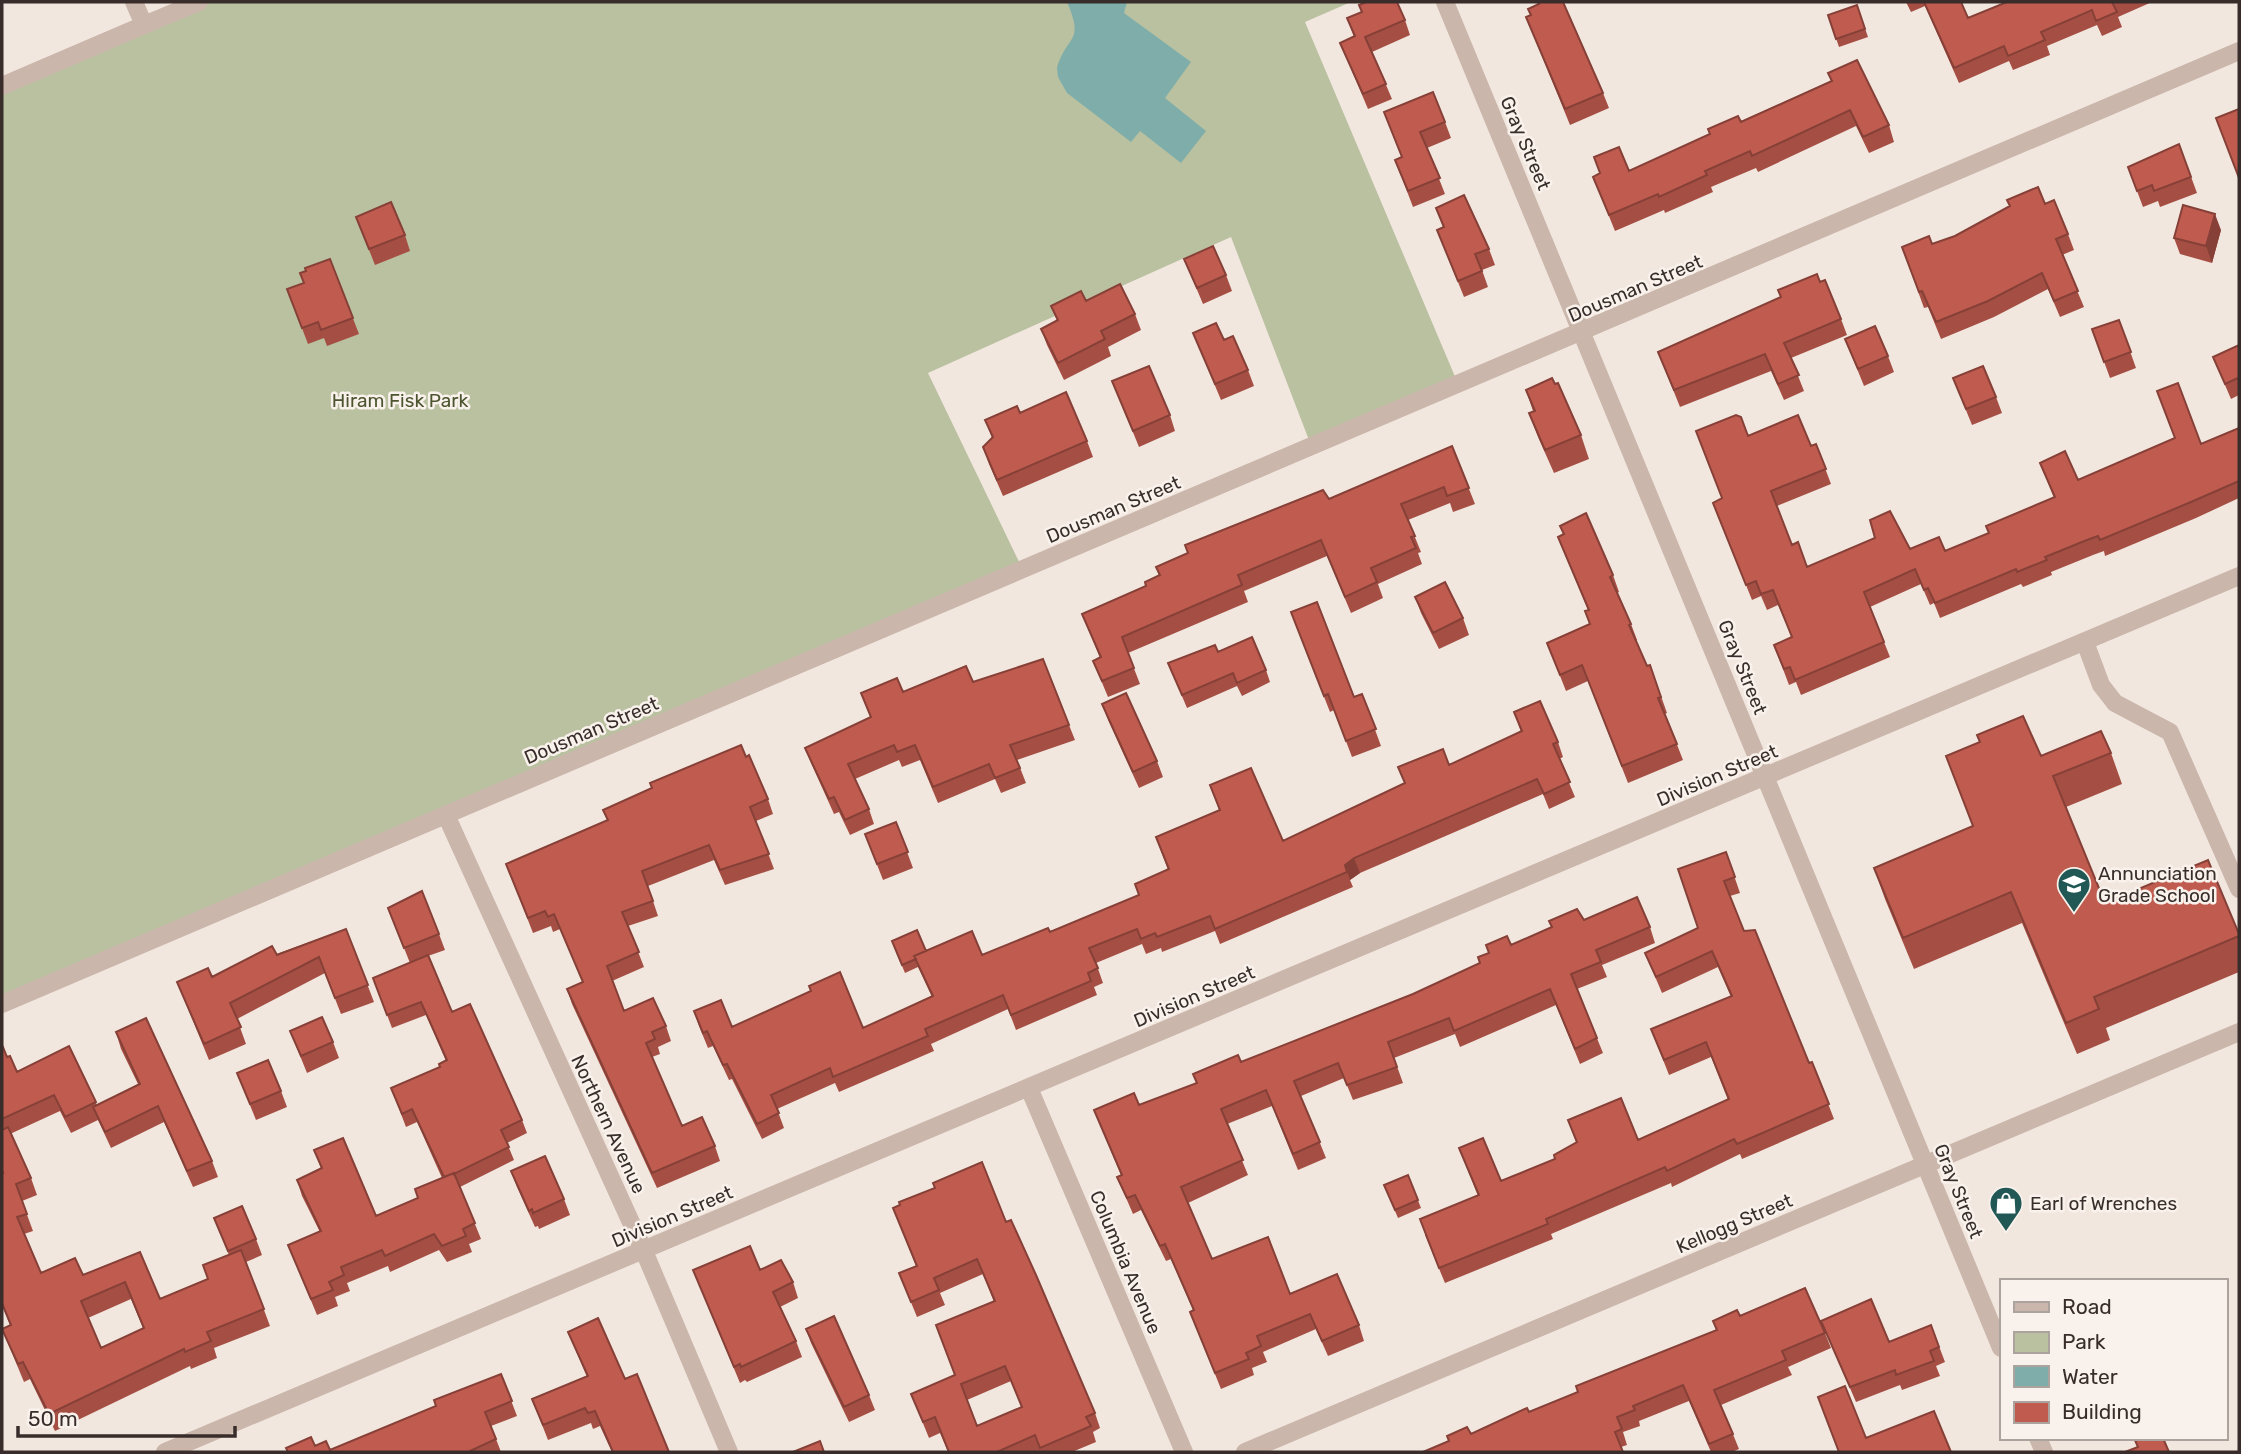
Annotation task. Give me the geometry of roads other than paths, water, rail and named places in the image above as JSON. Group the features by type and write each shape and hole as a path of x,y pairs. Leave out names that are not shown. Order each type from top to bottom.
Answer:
{"street":[{"path":"134,2 144,25"},
{"path":"2,86 199,2"},
{"name":"Gray Street","path":"1445,2 2000,1346"},
{"name":"Dousman Street","path":"2,1004 2239,51"},
{"name":"Division Street","path":"165,1452 2239,576"},
{"path":"2085,642 2101,685 2116,703 2170,732 2239,889"},
{"name":"Northern Avenue","path":"446,815 644,1251 730,1452"},
{"name":"Kellogg Street","path":"1245,1452 2239,1032"},
{"name":"Columbia Avenue","path":"1029,1088 1184,1452"}],"water":[{"path":"1067,2 1127,2 1124,13 1191,62 1165,98 1206,131 1181,163 1140,131 1131,142 1067,93 1058,77 1057,68 1074,32"}],"place":[{"name":"Annunciation Grade School","path":"2074,914"},
{"name":"Earl of Wrenches","path":"2006,1233"}],"park label":[{"name":"Hiram Fisk Park","path":"400,400"}]}
